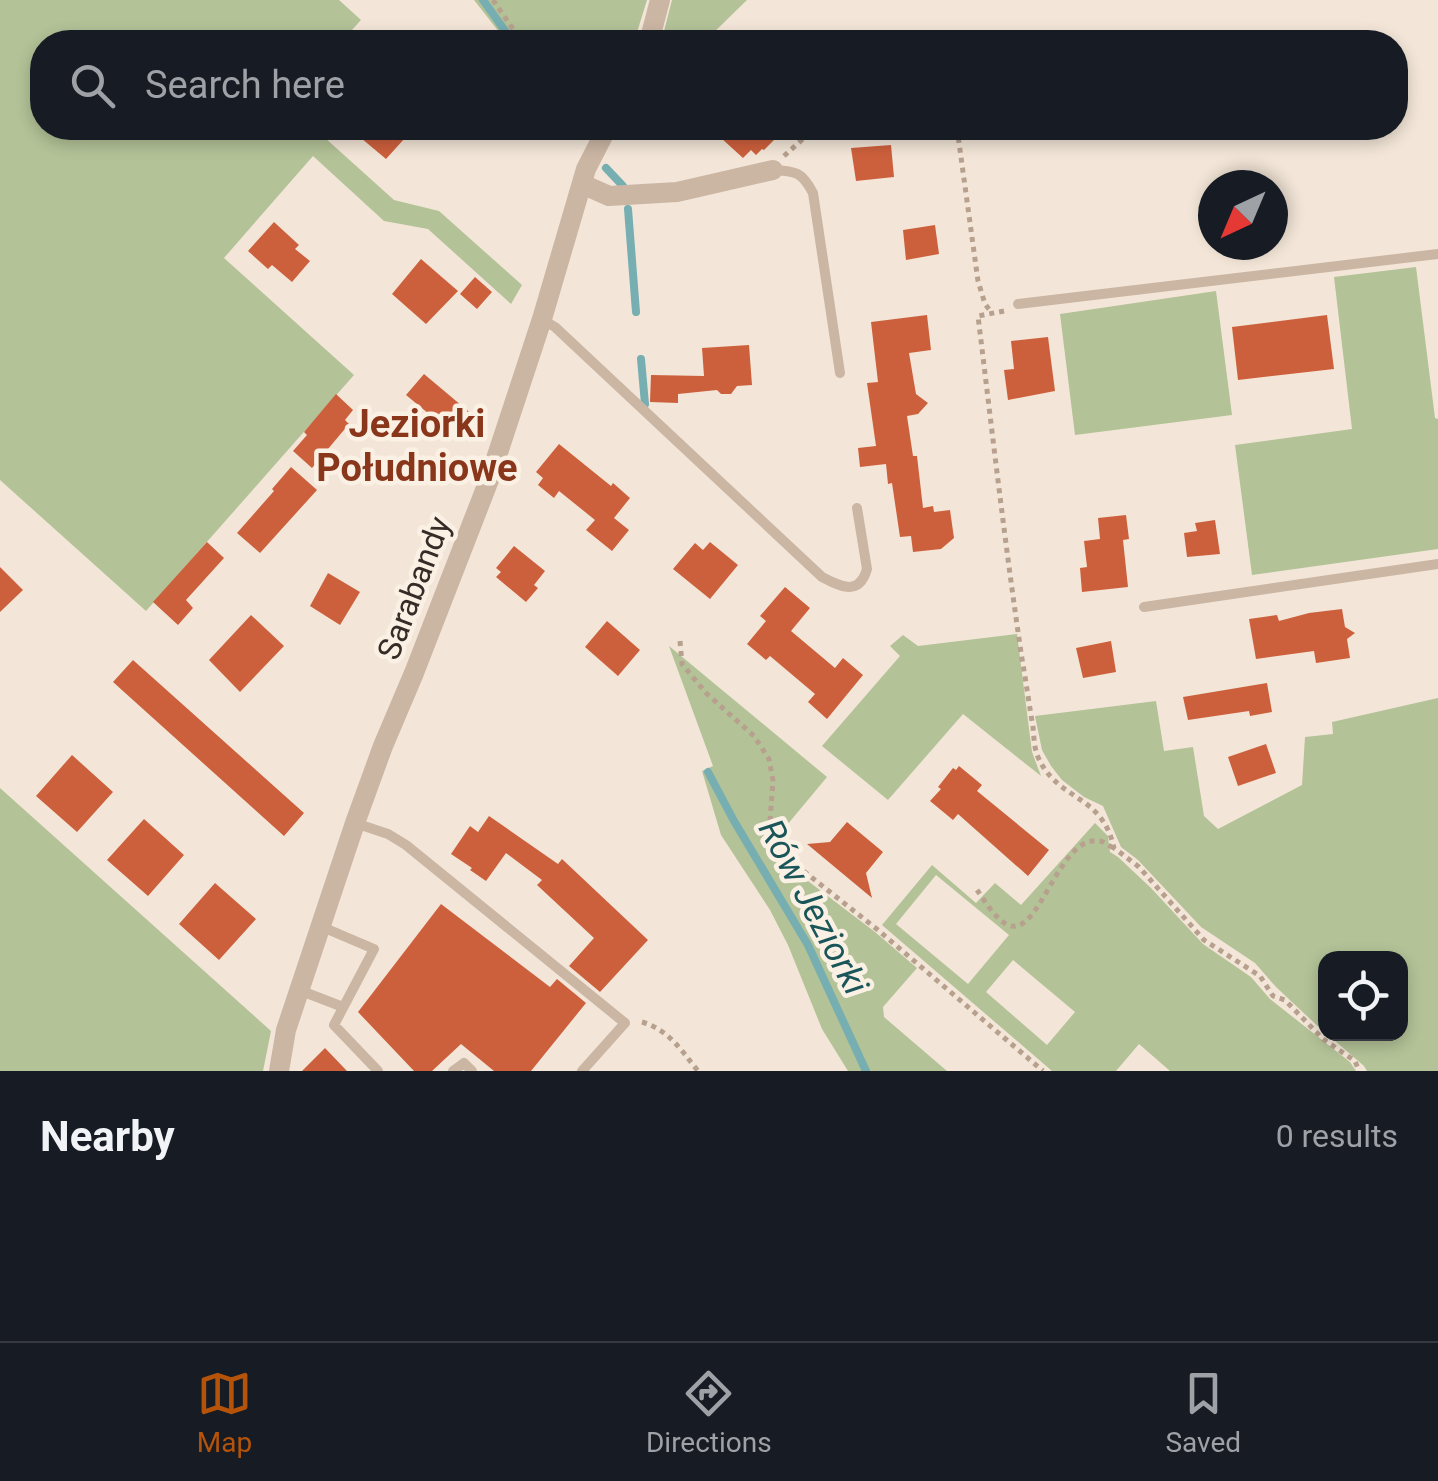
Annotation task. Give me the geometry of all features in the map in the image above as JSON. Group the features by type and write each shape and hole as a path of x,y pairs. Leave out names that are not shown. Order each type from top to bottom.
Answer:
{"street":[{"path":"652,30 660,0"},
{"name":"Sarabandy","path":"279,1071 286,1030 355,823 489,480 582,184 601,140"},
{"path":"582,184 609,196 677,192 773,170"}],"lane":[{"path":"773,170 805,177 813,193 840,373"},
{"path":"1018,304 1438,254"},
{"path":"542,319 822,577 848,588 858,585 867,568 856,508"},
{"path":"1144,607 1438,564"},
{"path":"355,823 406,845 625,1023 582,1071"},
{"path":"320,926 374,949 334,1024 378,1071"},
{"path":"299,990 343,1007"},
{"path":"453,1071 464,1063 472,1071"}],"path":[{"path":"493,0 514,30"},
{"path":"773,170 801,140"},
{"path":"958,140 978,281 992,314 978,316 1037,756 1051,777 1103,818 1114,848"},
{"path":"680,641 682,664 706,693 754,736 769,759 774,781 769,834 777,850 878,930 1043,1071"},
{"path":"977,890 1003,922 1020,927 1077,848 1089,842 1114,848 1139,867 1204,940 1260,976 1273,996 1285,1000 1322,1039 1355,1061 1359,1071"},
{"path":"625,1023 642,1022 657,1027 672,1038 698,1071"}],"green space":[{"path":"0,0 339,0 361,20 352,30 30,30 30,140 327,140 394,200 439,211 522,285 511,304 428,229 384,221 313,156 224,258 354,375 146,611 0,480"},
{"path":"474,0 647,0 638,30 498,30"},
{"path":"672,0 747,0 716,30 664,30"},
{"path":"1416,267 1438,419 1438,549 1252,575 1235,445 1352,429 1334,277"},
{"path":"1216,291 1232,415 1075,435 1060,314"},
{"path":"1017,634 1032,752 1041,776 963,714 888,800 822,746 900,656 890,646 903,635 918,646"},
{"path":"669,646 827,777 777,837 766,830 771,849 917,968 883,1007 884,1017 947,1071 848,1071 822,1029 770,910 721,835 702,771 713,766"},
{"path":"1438,698 1438,1071 1367,1071 1335,1041 1408,1041 1408,951 1318,951 1318,1026 1255,963 1201,927 1121,847 1103,806 1084,797 1051,766 1042,750 1035,716 1156,701 1164,751 1193,747 1204,816 1218,829 1302,785 1305,737 1333,734 1332,722"},
{"path":"0,788 271,1031 263,1071 0,1071"},
{"path":"1095,823 1108,836 1110,852 1151,888 1203,944 1251,977 1270,999 1318,1037 1318,1041 1350,1062 1356,1071 1170,1071 1139,1044 1116,1071 1052,1071 882,925 932,865 976,903 995,883 1021,905","holes":["936,875 1009,935 968,984 896,924","1013,960 1075,1012 1047,1045 986,992"]}],"building":[{"path":"363,140 403,140 386,159"},
{"path":"723,140 774,140 756,155 751,150 743,158"},
{"path":"891,145 894,177 856,181 851,148"},
{"path":"274,222 310,261 292,282 272,265 268,269 248,251"},
{"path":"935,225 939,254 906,260 903,230"},
{"path":"421,259 458,291 426,324 392,294"},
{"path":"475,277 492,292 477,309 460,294"},
{"path":"927,315 931,350 909,353 916,394 928,403 918,414 907,416 923,508 933,506 934,512 950,510 954,538 941,549 913,552 911,536 900,537 886,464 860,467 858,448 876,446 867,383 878,382 871,322"},
{"path":"1327,315 1334,369 1238,380 1232,327"},
{"path":"1048,337 1055,391 1008,400 1004,370 1014,369 1011,341"},
{"path":"749,345 752,385 737,386 731,394 717,390 678,394 678,403 650,402 651,375 704,376 702,348"},
{"path":"424,374 474,416 457,437 406,395"},
{"path":"336,394 353,410 345,420 349,424 312,468 293,451"},
{"path":"559,444 630,498 614,518 629,530 612,551 586,530 595,520 559,491 554,498 538,485 543,478 536,472"},
{"path":"291,467 317,490 260,553 237,533"},
{"path":"1126,515 1129,539 1123,540 1128,587 1082,592 1080,568 1087,567 1084,541 1100,539 1098,518"},
{"path":"1215,520 1220,554 1187,557 1184,533 1197,531 1195,523"},
{"path":"207,542 224,558 186,600 193,608 178,625 153,602"},
{"path":"710,542 738,565 710,599 673,569 695,543 703,550"},
{"path":"514,546 545,571 526,602 496,577 501,572 496,568"},
{"path":"0,567 23,590 0,612"},
{"path":"328,573 360,592 340,625 310,606"},
{"path":"785,587 810,608 791,631 835,668 843,658 863,675 827,719 808,702 815,694 770,656 766,660 747,644 766,621 760,616"},
{"path":"1342,609 1345,627 1355,633 1347,639 1350,658 1316,663 1314,651 1256,659 1249,619 1277,615 1279,621"},
{"path":"251,615 284,646 240,692 209,660"},
{"path":"607,621 640,650 618,676 585,647"},
{"path":"1111,641 1116,672 1083,678 1076,648"},
{"path":"133,660 304,813 284,836 113,682"},
{"path":"1267,683 1272,712 1250,716 1249,711 1188,720 1183,697"},
{"path":"1266,744 1276,773 1238,786 1228,757"},
{"path":"72,755 113,792 77,832 36,796"},
{"path":"959,766 982,785 977,791 1049,850 1028,876 958,814 953,820 930,801 953,768"},
{"path":"489,816 558,864 562,859 648,940 600,992 569,966 594,938 537,885 542,880 506,853 486,881 451,854 470,826 478,832"},
{"path":"144,819 184,855 148,896 107,860"},
{"path":"847,822 883,852 866,873 872,898 807,844 830,842"},
{"path":"215,883 256,919 219,960 179,924"},
{"path":"441,904 550,987 557,979 586,1003 531,1071 494,1071 461,1044 432,1071 414,1071 358,1012"},
{"path":"325,1048 347,1071 302,1071"}],"waterway":[{"name":"Rów Jeziorki","path":"483,0 504,30"},
{"name":"Rów Jeziorki","path":"606,168 623,186"},
{"name":"Rów Jeziorki","path":"628,209 636,312"},
{"path":"641,359 645,404"},
{"name":"Rów Jeziorki","path":"708,772 808,945 866,1071"}],"district":[{"name":"Jeziorki Południowe","path":"417,446"}]}
